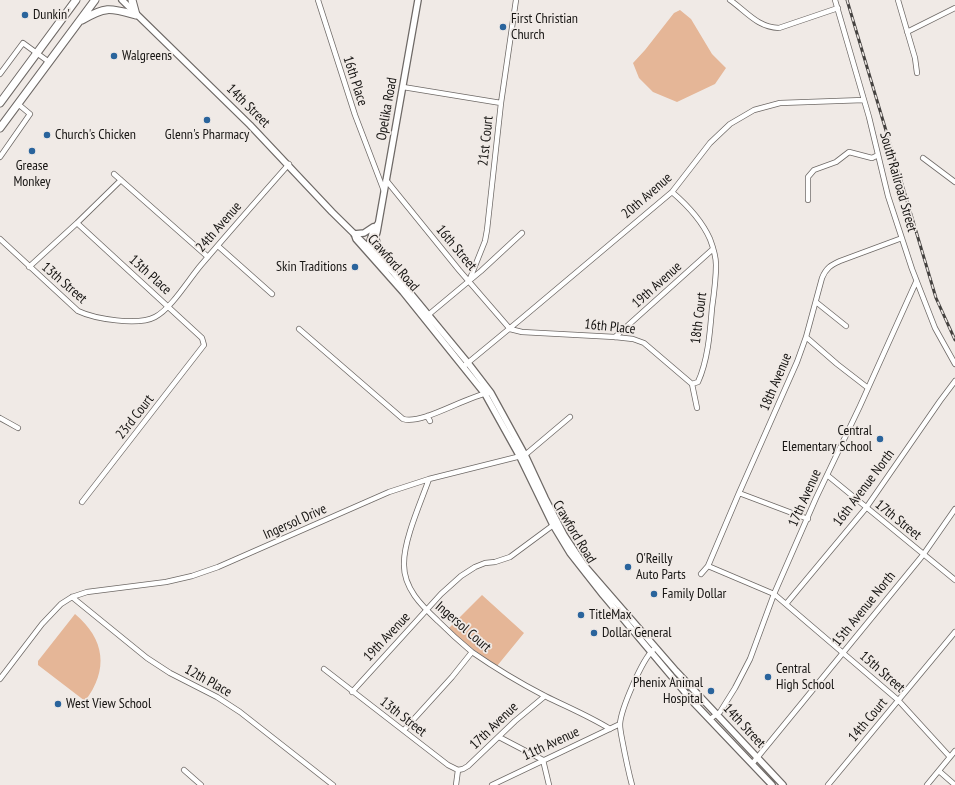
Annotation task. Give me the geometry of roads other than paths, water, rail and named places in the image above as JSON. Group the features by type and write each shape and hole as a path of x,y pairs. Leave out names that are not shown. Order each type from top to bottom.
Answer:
{"highway":[{"path":"0,128 95,0"},
{"path":"79,22 104,9 113,9 136,15 132,0"},
{"path":"0,103 74,1"}],"main road":[{"name":"14th Street","path":"122,0 289,164 354,234"},
{"name":"Opelika Road","path":"368,249 373,245 376,236 418,0"},
{"name":"Opelika Road","path":"368,249 373,231 378,223"},
{"path":"354,234 364,233 378,223"},
{"name":"Crawford Road","path":"354,234 356,239 380,258 488,393 522,456 570,553 586,575 653,650"},
{"path":"376,236 380,258"},
{"name":"Crawford Road","path":"368,249 386,272 426,316"},
{"name":"14th Street","path":"653,650 717,714 783,785"},
{"name":"14th Street","path":"653,650 694,703 772,785"}],"street":[{"name":"16th Place","path":"318,0 354,115 384,191"},
{"name":"21st Court","path":"469,281 485,241 487,230 501,103 516,0"},
{"path":"730,0 759,23 768,27 779,28 838,8"},
{"name":"South Railroad Street","path":"835,0 864,100 888,196 916,282 935,328 955,364"},
{"path":"898,0 906,32 915,58 917,73"},
{"path":"906,32 955,8"},
{"path":"0,74 23,42 49,62"},
{"path":"403,87 501,103"},
{"name":"20th Avenue","path":"466,364 510,329 672,192 710,142 730,124 754,110 780,103 864,100"},
{"path":"0,157 30,114 18,104"},
{"path":"808,200 808,177 814,170 836,162 850,152 872,158 878,155"},
{"path":"923,158 955,182"},
{"name":"24th Avenue","path":"168,307 208,257 289,164"},
{"path":"114,174 208,257"},
{"path":"29,267 121,180"},
{"name":"16th Street","path":"386,180 510,329"},
{"name":"18th Court","path":"672,192 688,207 704,228 710,238 716,264 710,328 701,376 698,382 692,384"},
{"name":"13th Place","path":"77,223 202,338 204,345"},
{"path":"426,316 469,281 522,233"},
{"name":"18th Avenue","path":"701,574 708,566 806,337 824,273 830,265 902,238"},
{"name":"13th Street","path":"0,240 78,311 88,316 103,319 130,321 146,320 156,317 168,307"},
{"path":"218,246 272,294"},
{"name":"19th Avenue","path":"616,337 713,249"},
{"name":"17th Avenue","path":"710,719 717,714 748,664 774,594 916,282"},
{"path":"816,302 846,326"},
{"path":"298,329 403,419 408,421 427,416 488,393"},
{"name":"16th Place","path":"510,329 522,332 633,339 644,343 692,384"},
{"path":"806,337 868,388"},
{"name":"23rd Court","path":"82,502 204,345"},
{"name":"16th Avenue North","path":"786,604 866,508 940,401 955,382"},
{"path":"692,384 697,408"},
{"path":"427,416 430,421"},
{"path":"522,456 570,417"},
{"path":"0,418 18,428"},
{"name":"Ingersol Drive","path":"72,597 87,592 166,582 192,576 218,567 389,492 429,479 522,456"},
{"name":"17th Street","path":"827,475 955,580"},
{"name":"Ingersol Court","path":"429,479 406,548 404,564 406,580 414,594 427,611 472,652 544,696 585,715 610,729"},
{"path":"739,493 808,519"},
{"name":"15th Avenue North","path":"752,764 923,555 955,510"},
{"name":"19th Avenue","path":"352,692 441,594 461,576 475,567 485,563 495,562 510,557 555,524"},
{"name":"15th Street","path":"708,566 774,594 898,700 950,757"},
{"path":"0,679 42,624 61,604 72,597"},
{"name":"12th Place","path":"72,597 147,658 217,697 240,712 333,785"},
{"name":"14th Court","path":"828,785 955,632"},
{"path":"632,785 625,757 620,724 637,674 653,650"},
{"path":"404,730 452,677 472,652"},
{"name":"13th Street","path":"324,670 448,765 458,770"},
{"name":"17th Avenue","path":"458,770 468,766 515,721 544,696"},
{"name":"11th Avenue","path":"492,785 620,724"},
{"path":"499,737 543,760 549,785"},
{"path":"927,785 955,751"},
{"path":"184,770 201,785"},
{"path":"456,785 458,770"},
{"path":"939,771 955,784"}],"railway":[{"path":"847,0 936,298 955,340"}],"place":[{"name":"Dunkin'","path":"25,15"},
{"name":"First Christian Church","path":"503,27"},
{"name":"Walgreens","path":"114,56"},
{"name":"Glenn's Pharmacy","path":"207,120"},
{"name":"Church's Chicken","path":"47,135"},
{"name":"Grease Monkey","path":"32,151"},
{"name":"Skin Traditions","path":"355,267"},
{"name":"Central Elementary School","path":"880,439"},
{"name":"O'Reilly Auto Parts","path":"628,567"},
{"name":"Family Dollar","path":"654,594"},
{"name":"TitleMax","path":"581,615"},
{"name":"Dollar General","path":"594,633"},
{"name":"Central High School","path":"768,677"},
{"name":"Phenix Animal Hospital","path":"711,691"},
{"name":"West View School","path":"58,704"}]}
